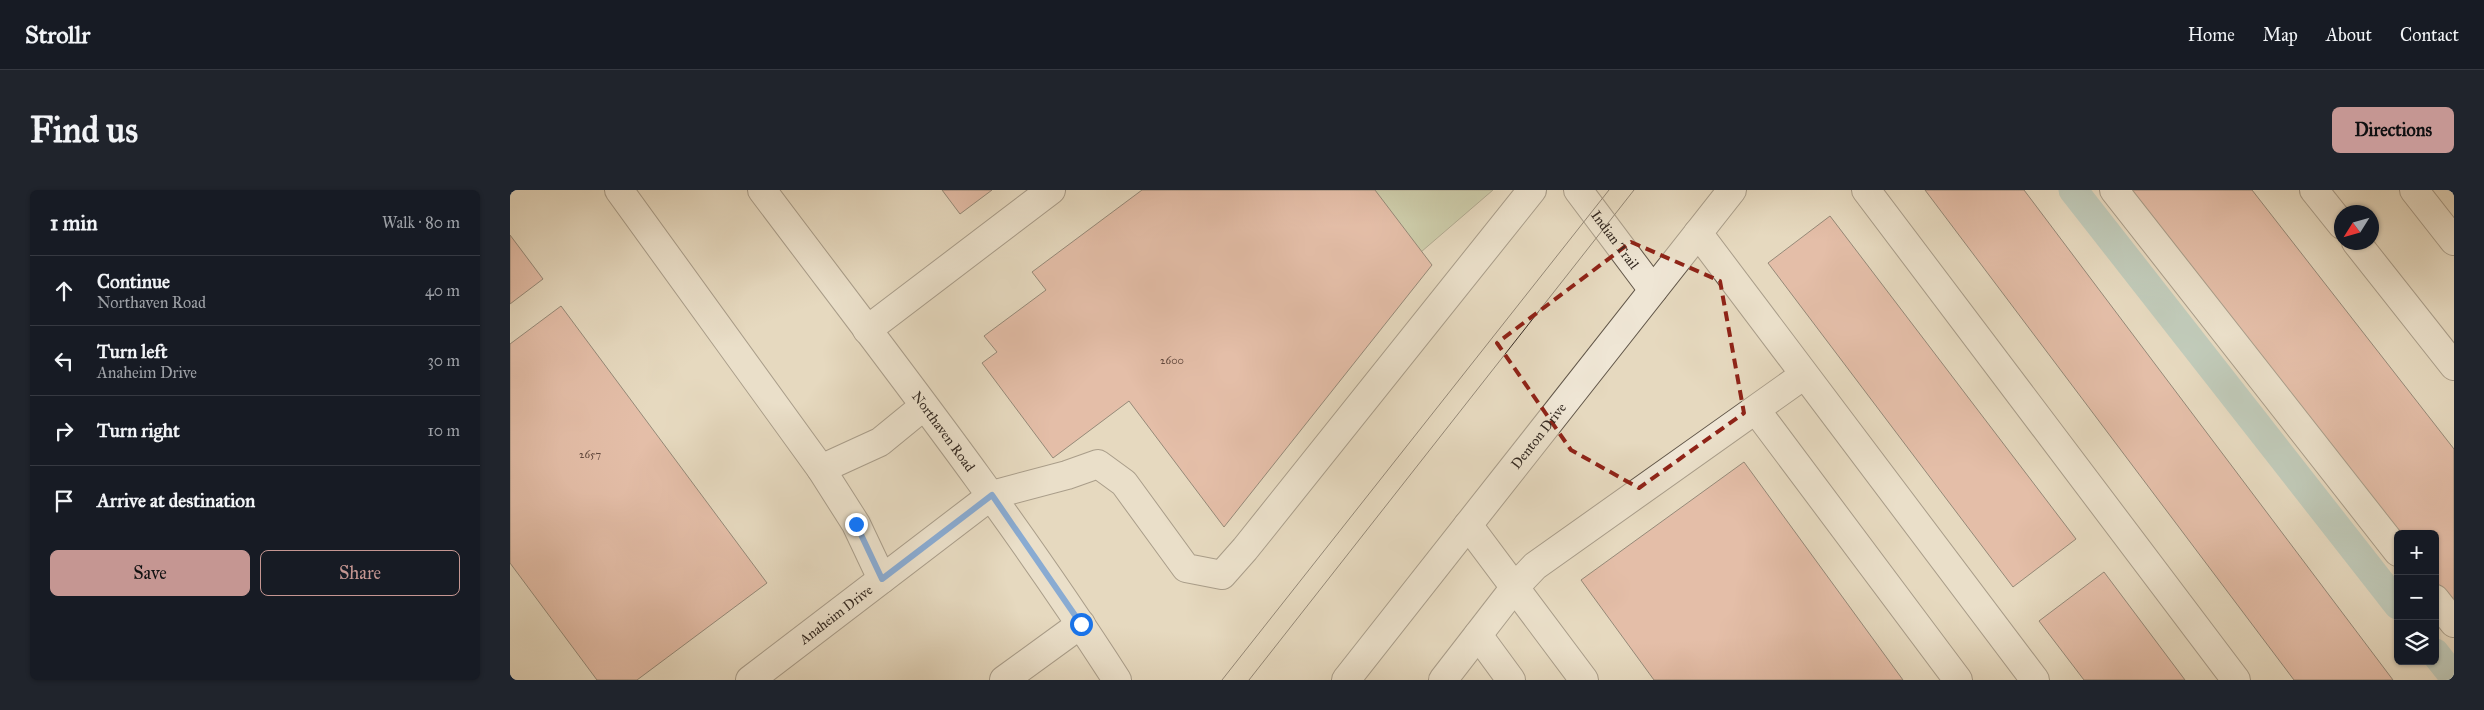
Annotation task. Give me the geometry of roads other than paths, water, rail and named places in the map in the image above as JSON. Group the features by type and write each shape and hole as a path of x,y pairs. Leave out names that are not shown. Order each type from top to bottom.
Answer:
{"street":[{"path":"619,190 822,469 856,524 882,579"},
{"name":"Northaven Road","path":"762,190 992,495 1081,624 1117,680"},
{"path":"867,330 1051,190"},
{"path":"992,495 1067,475 1098,464 1124,482 1186,568 1222,575 1251,542 1532,190"},
{"name":"Indian Trail","path":"1578,190 1653,290"},
{"name":"Denton Drive","path":"1346,680 1732,190"},
{"path":"1866,190 2236,680"},
{"path":"2114,190 2394,547"},
{"path":"2314,190 2334,214"},
{"path":"2414,190 2454,241"},
{"path":"1698,233 2035,680"},
{"path":"2362,250 2454,366"},
{"path":"1443,680 1515,587 1535,566 1804,376"},
{"path":"822,469 880,442 924,406"},
{"path":"1756,410 1958,680"},
{"name":"Anaheim Drive","path":"750,680 992,495"},
{"path":"1468,525 1584,680"},
{"path":"2439,604 2454,623"},
{"path":"1004,680 1081,624"},
{"path":"1478,635 1512,680"}],"waterway":[{"path":"2073,190 2394,600"},
{"path":"2439,658 2454,677"}],"tram line":[{"path":"1222,680 1609,190"},
{"path":"1249,680 1634,190"}]}
